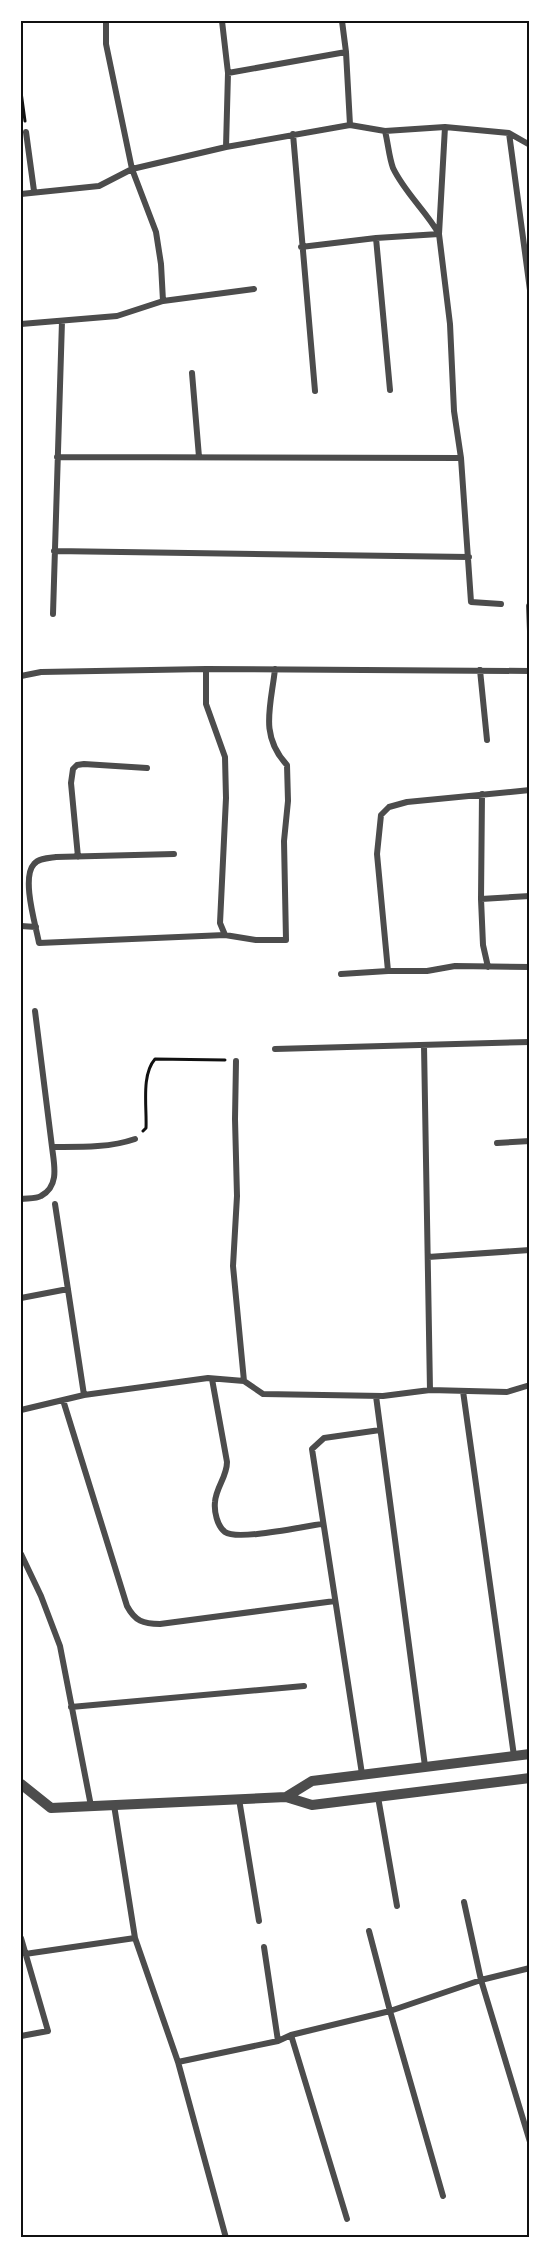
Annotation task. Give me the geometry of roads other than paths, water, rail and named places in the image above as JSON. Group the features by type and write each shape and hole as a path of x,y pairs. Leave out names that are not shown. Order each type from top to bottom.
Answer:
{"street":[{"path":"106,21 106,45 132,169 156,232 163,301"},
{"path":"222,21 228,73 226,147"},
{"path":"342,21 350,125"},
{"path":"228,73 346,52"},
{"path":"21,194 99,186 132,169 226,147 350,125 385,131 445,127 509,133 530,145"},
{"path":"445,127 439,234 447,291 454,411 461,458 471,602 501,604"},
{"path":"385,131 392,165 400,182 439,234"},
{"path":"26,132 34,191"},
{"path":"509,133 530,290"},
{"path":"293,134 315,391"},
{"path":"301,247 376,238 439,234"},
{"path":"376,238 390,390"},
{"path":"21,324 117,316 163,301 254,288"},
{"path":"52,614 62,321"},
{"path":"192,373 199,457"},
{"path":"57,458 461,458"},
{"path":"54,551 469,557"},
{"path":"529,606 530,631"},
{"path":"206,669 206,704 225,757 226,798 220,916 225,935"},
{"path":"21,676 41,672 206,669 530,671"},
{"path":"174,854 42,859 35,863 30,871 28,885 39,943 225,935 256,940 286,940 284,841 288,801 287,765 276,753 268,730 275,669"},
{"path":"480,670 486,740"},
{"path":"78,857 71,783 73,770 77,765 84,764 147,768"},
{"path":"388,970 376,854 381,815 389,807 407,802 530,789"},
{"path":"482,794 481,899 483,945 488,967"},
{"path":"481,899 530,896"},
{"path":"21,926 36,927"},
{"path":"341,974 388,970 427,971 455,966 530,967"},
{"path":"21,1199 40,1197 50,1188 55,1178 35,1011"},
{"path":"275,1049 530,1042"},
{"path":"424,1045 430,1390"},
{"path":"236,1061 237,1196 233,1266 244,1381"},
{"path":"52,1147 122,1143 135,1138"},
{"path":"497,1143 530,1141"},
{"path":"55,1204 84,1395"},
{"path":"428,1257 530,1250"},
{"path":"21,1298 68,1289"},
{"path":"212,1379 227,1462 227,1471 216,1491 215,1504 219,1525 232,1535 245,1535 322,1524"},
{"path":"21,1410 84,1395 212,1379 244,1381 263,1394 376,1396 430,1390 507,1392 530,1385"},
{"path":"463,1391 514,1756"},
{"path":"376,1396 425,1766"},
{"path":"63,1400 127,1606 133,1617 140,1622 160,1624 335,1601"},
{"path":"362,1774 312,1449 324,1438 380,1430"},
{"path":"21,1554 41,1596 60,1646 91,1806"},
{"path":"71,1707 304,1686"},
{"path":"286,1797 312,1781 530,1754"},
{"path":"21,1784 51,1808 286,1797 312,1805 530,1778"},
{"path":"378,1797 397,1906"},
{"path":"239,1799 259,1921"},
{"path":"114,1804 135,1938 178,2062 226,2238"},
{"path":"464,1902 482,1980 530,2142"},
{"path":"369,1931 444,2196"},
{"path":"21,1938 48,2031 21,2036"},
{"path":"25,1954 135,1938"},
{"path":"264,1947 278,2040"},
{"path":"178,2062 278,2040 390,2011 482,1980 530,1968"},
{"path":"291,2035 347,2219"}]}
